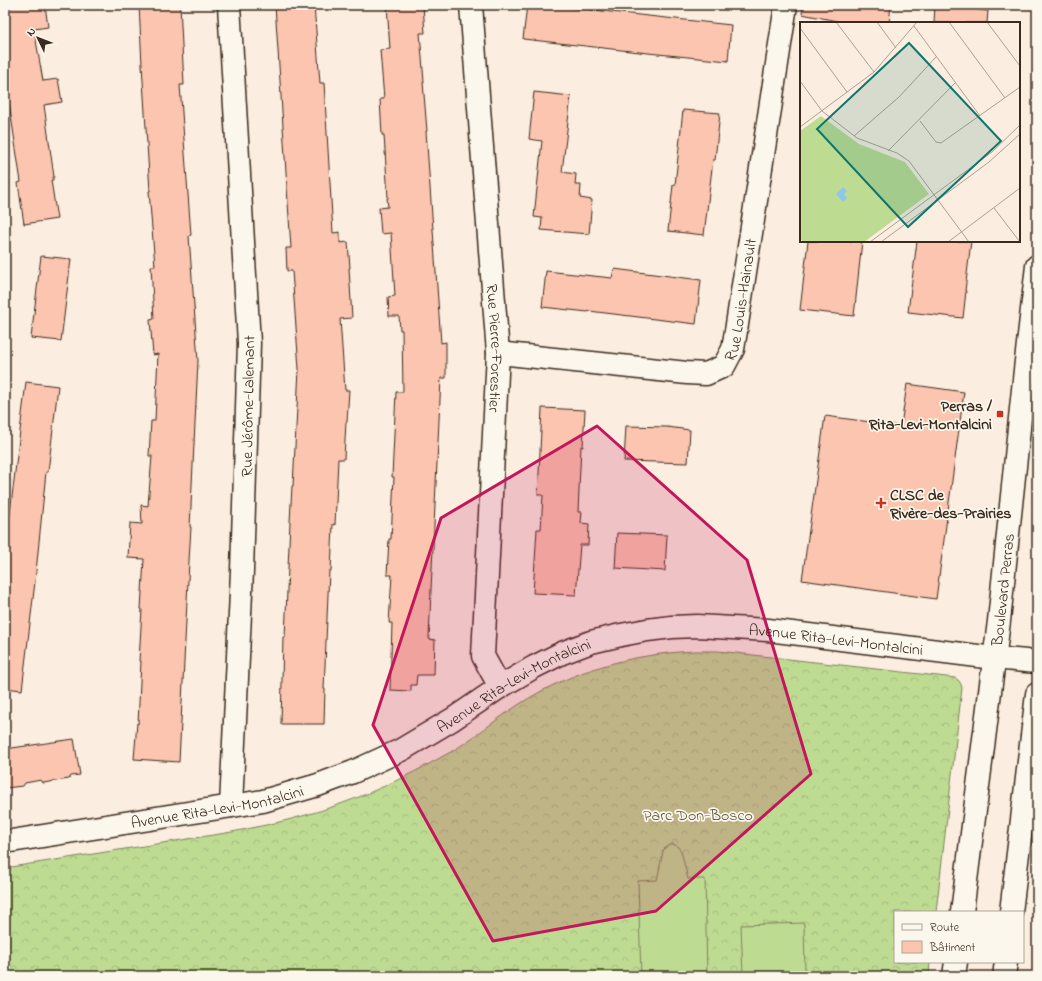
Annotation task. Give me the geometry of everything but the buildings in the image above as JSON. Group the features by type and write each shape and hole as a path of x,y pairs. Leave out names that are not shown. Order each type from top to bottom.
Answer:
{"street":[{"name":"Rue Jérôme-Lalemant","path":"229,5 249,343 242,579 232,806"},
{"name":"Rue Pierre-Forestier","path":"471,5 498,353 483,656 500,688"},
{"name":"Rue Louis-Hainault","path":"498,353 687,373 706,374 724,366 733,349 786,5"},
{"name":"Boulevard Perras","path":"962,911 994,658 1037,266"},
{"name":"Avenue Rita-Levi-Montalcini","path":"5,842 263,801 318,785 353,772 401,750 453,719 534,667 562,653 591,642 647,630 672,627 703,626 768,630 1037,662"},
{"path":"1011,911 1037,694"},
{"path":"954,976 956,963"},
{"path":"1004,976 1006,963"}],"highlighted area":[{"path":"597,426 747,560 811,774 656,911 493,941 373,725 441,518"}],"green space":[{"name":"Parc Don-Bosco","path":"718,651 955,678 960,682 962,688 936,911 894,911 894,963 930,963 929,976 5,976 5,868 232,832 297,818 338,805 399,779 456,749 518,705 559,682 581,673 625,660 671,653"},
{"path":"673,844 681,851 688,879 705,879 707,976 641,976 638,881 657,880 663,851 667,846"},
{"path":"804,923 805,976 743,976 741,925"}],"place":[{"name":"Perras / Rita-Levi-Montalcini","path":"1000,414"},
{"name":"CLSC de Rivère-des-Prairies","path":"881,503"}]}
